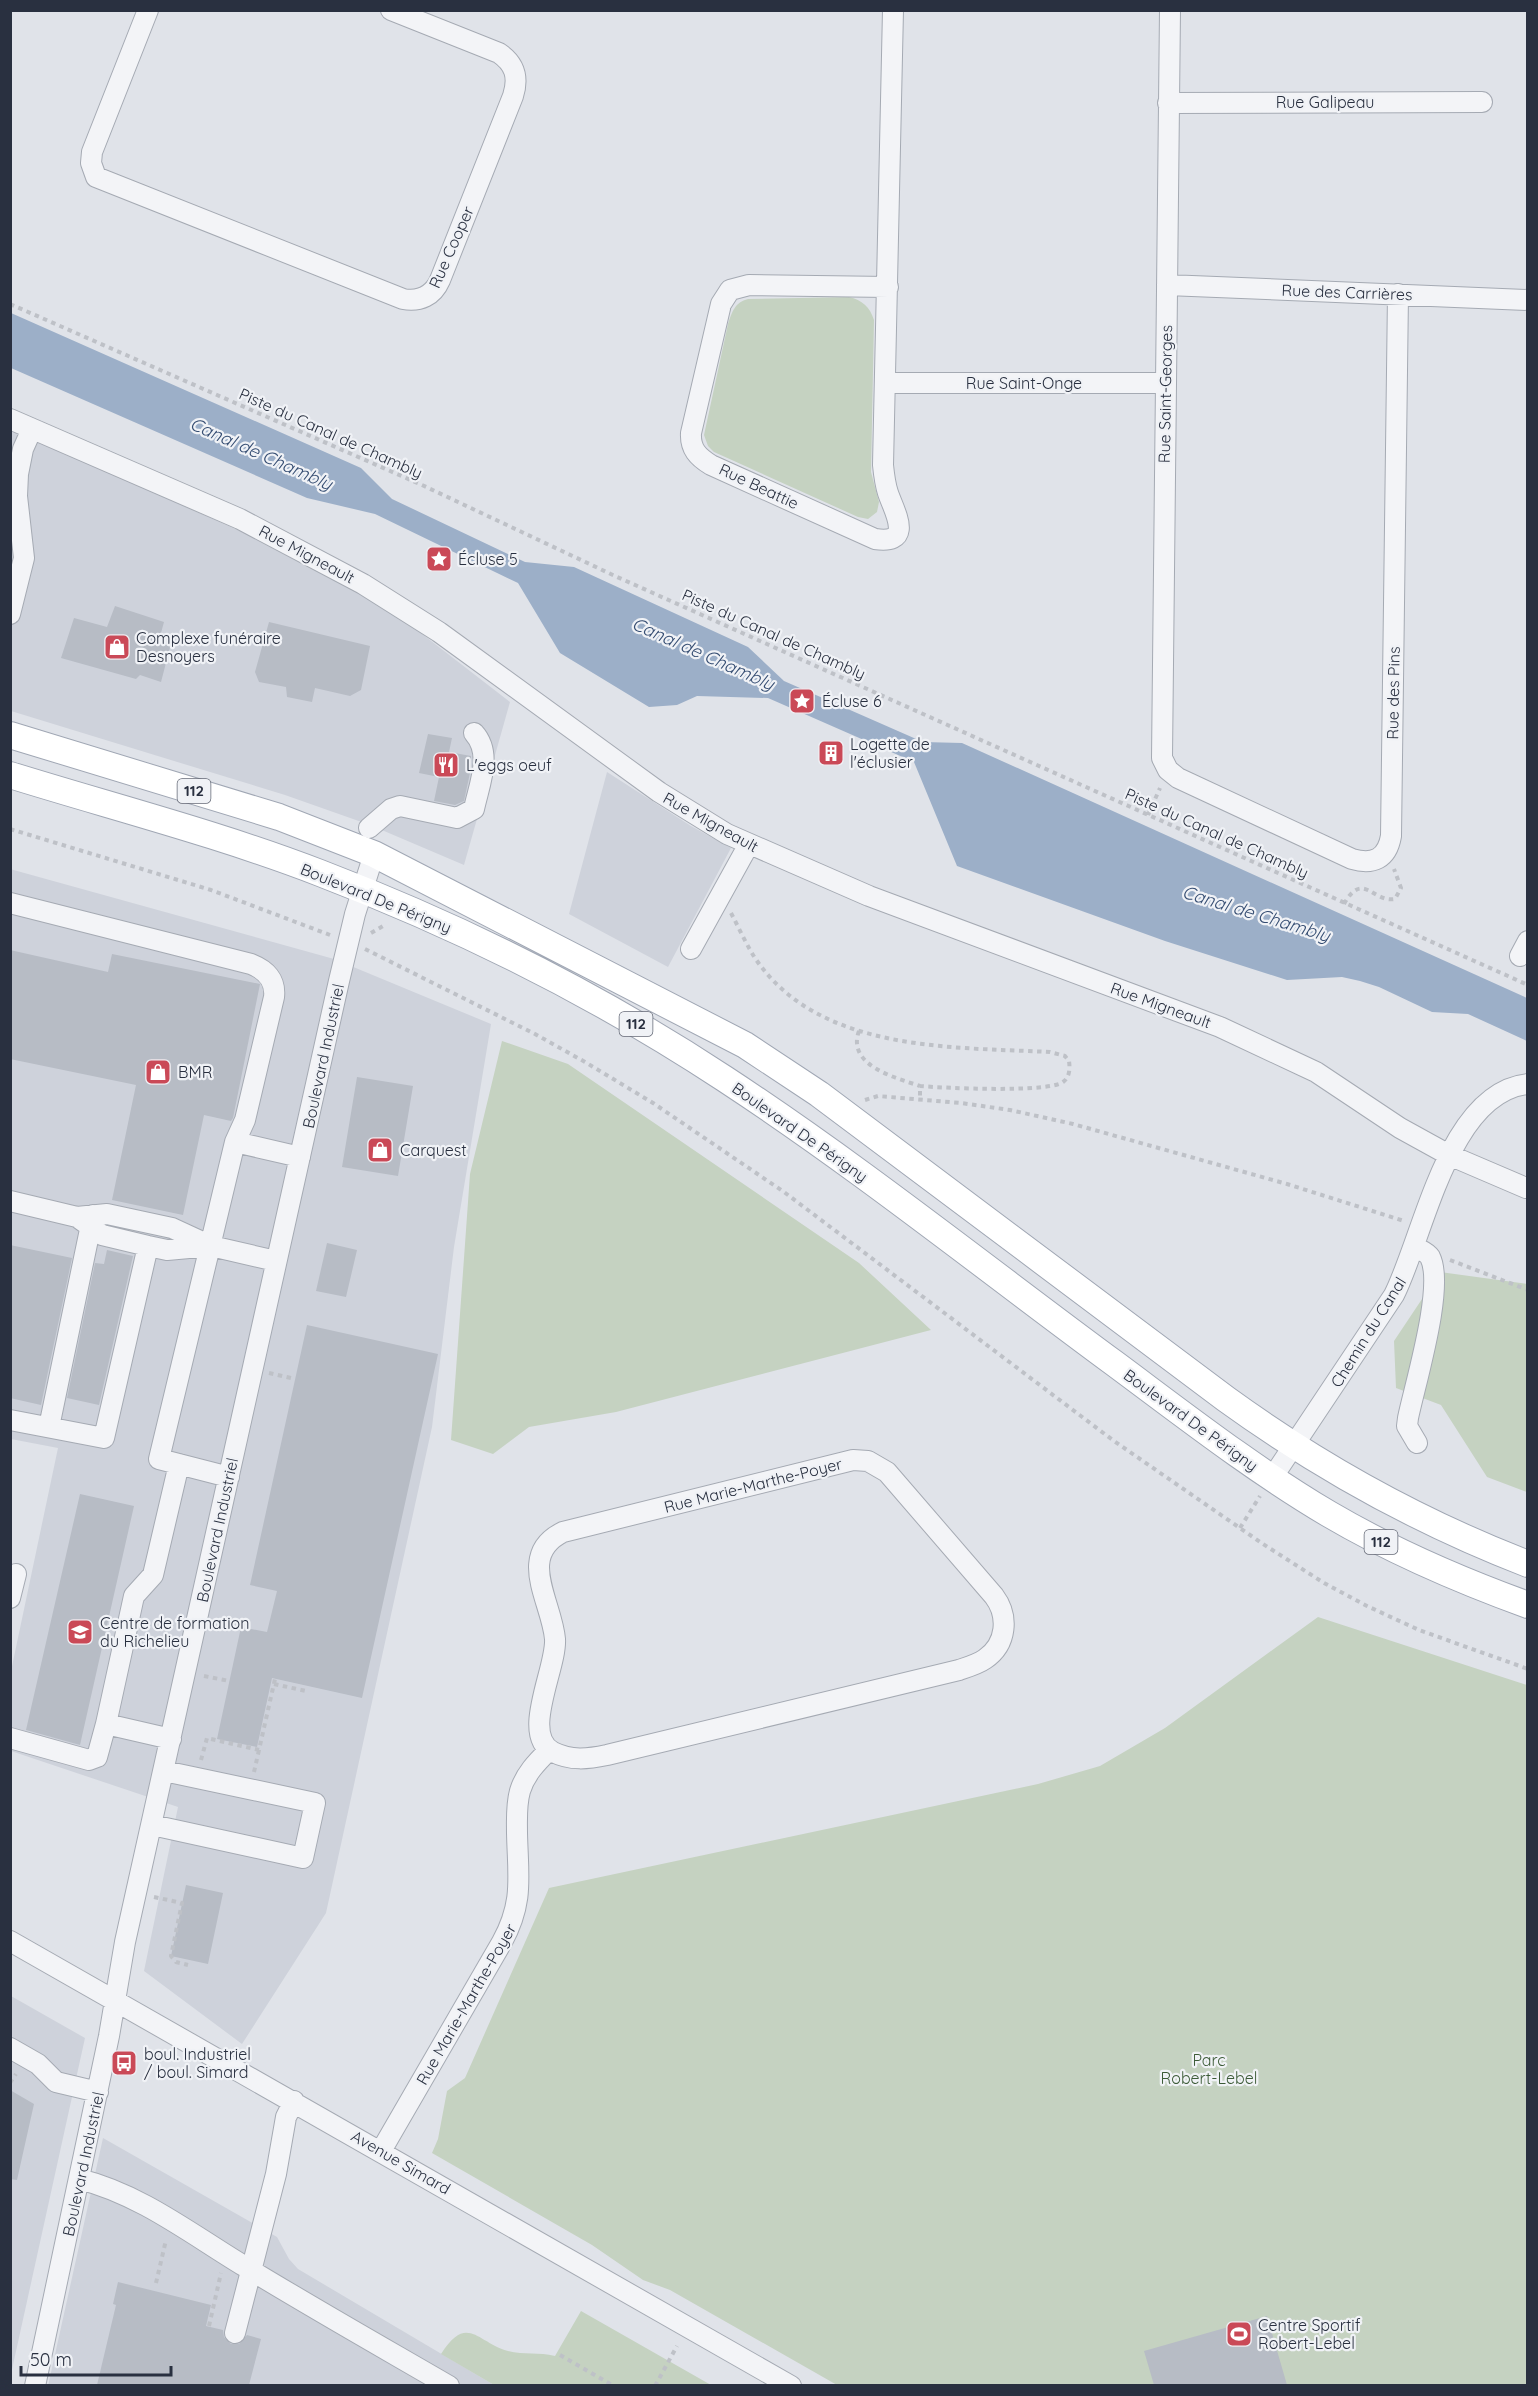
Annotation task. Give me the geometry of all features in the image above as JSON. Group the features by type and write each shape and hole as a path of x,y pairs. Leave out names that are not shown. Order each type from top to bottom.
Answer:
{"main road":[{"name":"Boulevard De Périgny","path":"10,735 279,817 374,854 746,1045 850,1117 1226,1399 1294,1447 1332,1471 1425,1521 1527,1564"},
{"name":"Boulevard De Périgny","path":"10,776 229,842 319,872 438,922 510,956 632,1022 714,1072 833,1154 1194,1423 1272,1478 1331,1515 1405,1554 1527,1605"}],"street":[{"name":"Rue Cooper","path":"148,10 92,152 92,168 101,181 403,299 417,300 427,297 437,287 513,96 517,80 513,66 499,53 391,10"},
{"name":"Rue Beattie","path":"888,287 749,285 730,290 721,304 691,433 693,448 703,460 866,536 889,540 895,535 899,520 884,478 885,383 888,287 893,10"},
{"name":"Rue Saint-Georges","path":"1170,10 1161,746 1163,762 1171,774"},
{"name":"Rue Galipeau","path":"1168,103 1482,102"},
{"name":"Rue des Carrières","path":"1167,285 1527,300"},
{"name":"Rue des Pins","path":"1171,774 1352,859 1374,861 1383,856 1389,847 1392,799 1398,294"},
{"name":"Rue Saint-Onge","path":"885,383 1164,383"},
{"name":"Rue Migneault","path":"10,419 240,519 363,584 439,632 659,792 706,822 749,844 869,896 1240,1036 1316,1072 1406,1132 1449,1155 1526,1188"},
{"path":"10,614 24,558 17,496 18,474 23,449 32,429"},
{"path":"369,828 396,807 406,806 457,818 474,809 484,762 483,746 474,733"},
{"path":"691,949 749,844"},
{"name":"Boulevard Industriel","path":"35,2385 98,2092 125,1942 276,1261 362,890 374,854"},
{"path":"10,903 251,964 268,974 274,986 274,997 245,1120 235,1142 159,1459 229,1477"},
{"name":"Chemin du Canal","path":"1272,1478 1394,1295 1421,1250 1422,1227 1449,1155 1459,1136 1478,1111 1509,1089 1527,1084"},
{"path":"235,1142 300,1157"},
{"path":"10,1201 87,1220 107,1214 172,1228 211,1246 276,1261"},
{"path":"87,1220 102,1235 148,1246 168,1250 211,1246"},
{"path":"49,1427 87,1220"},
{"path":"10,1420 104,1438 148,1246"},
{"path":"1417,1443 1407,1426 1434,1291 1433,1269 1421,1250"},
{"name":"Rue Marie-Marthe-Poyer","path":"853,1460 868,1461 887,1472 994,1596 1003,1614 1003,1635 997,1648 981,1662 959,1670 607,1755 581,1759 569,1758 549,1750 541,1739 539,1726 555,1642 538,1570 541,1553 563,1532 853,1460"},
{"path":"10,1738 89,1760 97,1757 134,1596 153,1575 179,1464"},
{"path":"10,1598 16,1574"},
{"path":"106,1724 171,1738"},
{"name":"Rue Marie-Marthe-Poyer","path":"381,2151 510,1929 518,1902 517,1815 520,1791 532,1767 549,1750"},
{"path":"152,1824 303,1858 313,1814 315,1803 164,1770"},
{"name":"Avenue Simard","path":"10,1941 791,2385"},
{"path":"10,2048 38,2064 56,2082 98,2092"},
{"path":"235,2333 276,2174 286,2117 294,2101"},
{"path":"79,2179 102,2185 145,2205 252,2271 449,2385"}],"path":[{"name":"Piste du Canal de Chambly","path":"10,304 422,485 615,576 1527,986"},
{"path":"1148,815 1159,791"},
{"path":"10,829 211,890 329,934"},
{"path":"1344,904 1352,892 1360,889 1370,890 1386,900 1395,899 1401,888 1392,866"},
{"path":"721,894 755,958 791,996 808,1010 859,1031 891,1039 960,1047 1050,1052 1065,1056 1069,1061 1068,1076 1063,1082 1054,1086 1034,1088 920,1086 874,1067 863,1059 858,1050 859,1031"},
{"path":"362,948 585,1062 720,1147 784,1192 1114,1441 1324,1583 1419,1630 1527,1669"},
{"path":"1499,972 1502,967"},
{"path":"920,1086 920,1100"},
{"path":"865,1100 878,1096 1010,1110 1073,1124 1276,1181 1422,1227"},
{"path":"1421,1250 1527,1290"},
{"path":"269,1373 295,1379"},
{"path":"1240,1528 1272,1478"},
{"path":"203,1676 229,1681"},
{"path":"207,1738 259,1750 274,1681 306,1691"},
{"path":"154,1897 182,1903 171,1956 176,1962 188,1965"},
{"path":"10,2084 14,2078"},
{"path":"156,2283 165,2247"},
{"path":"209,2326 220,2279"},
{"path":"656,2385 677,2346"},
{"path":"560,2355 614,2385"}],"shaded area":[{"path":"10,429 285,551 395,613 510,702 464,865 370,825 285,795 11,711"},
{"path":"607,772 691,826 731,848 668,967 569,914"},
{"path":"10,869 334,959 491,1024 454,1247 432,1427 326,1913 242,2044 144,1971 178,1807 11,1751 11,1671 58,1448 11,1439"},
{"path":"11,1996 85,2038 11,2374"},
{"path":"103,2138 277,2237 289,2259 298,2269 494,2385 48,2386"}],"green space":[{"path":"849,297 865,305 874,320 871,472 879,502 877,512 868,519 858,517 714,452 708,446 704,435 728,324 737,305 748,299"},
{"path":"502,1041 568,1064 859,1263 931,1330 616,1412 529,1427 493,1454 451,1440 470,1174"},
{"path":"1440,1272 1527,1284 1527,1492 1487,1477 1441,1405 1396,1388 1394,1341"},
{"name":"Parc Robert-Lebel","path":"1318,1617 1527,1685 1527,2385 837,2385 670,2290 643,2280 592,2245 432,2153 438,2139 447,2091 465,2078 549,1888 1038,1784 1100,1766 1165,1728"},
{"path":"581,2311 711,2385 494,2385 441,2354 458,2335 465,2333 473,2334 508,2351 555,2356"}],"water":[{"name":"Canal de Chambly","path":"11,313 361,468 392,499 525,562 574,567 748,647 784,681 923,742 962,743 1527,998 1527,1041 1468,1014 1432,1012 1379,987 1360,981 1342,977 1287,980 1165,941 957,866 914,762 768,698 697,696 677,705 649,707 560,653 518,583 375,514 307,498 11,368"}],"building":[{"name":"Complexe funéraire Desnoyers","path":"115,606 164,622 161,633 173,636 161,682 140,675 136,679 61,658 74,618 107,627"},
{"path":"269,622 370,646 361,690 350,696 315,688 312,702 287,697 286,687 259,682 255,672"},
{"name":"L'eggs oeuf","path":"428,734 452,738 449,752 471,756 471,768 464,801 455,805 434,801 439,777 419,773"},
{"name":"Logette de l'éclusier","path":"827,741 842,749 835,764 819,757"},
{"name":"BMR","path":"10,950 108,972 112,954 260,984 233,1118 231,1121 204,1115 183,1215 112,1200 136,1085 10,1059"},
{"path":"357,1077 413,1086 398,1176 342,1167"},
{"path":"327,1243 357,1250 346,1297 316,1291"},
{"path":"10,1245 72,1258 41,1405 10,1398"},
{"path":"107,1250 133,1256 99,1405 67,1398 95,1263 104,1264"},
{"path":"307,1325 438,1354 362,1698 272,1678 257,1747 217,1739 241,1627 267,1632 277,1591 250,1585"},
{"path":"80,1494 134,1506 80,1745 26,1730"},
{"path":"186,1885 223,1893 208,1964 171,1956"},
{"path":"10,2090 34,2104 17,2180 10,2179"},
{"path":"118,2282 211,2305 206,2326 223,2330 224,2337 231,2344 239,2344 247,2335 261,2339 249,2385 97,2385 116,2305 113,2304"},
{"name":"Centre Sportif Robert-Lebel","path":"1267,2316 1287,2385 1154,2385 1144,2351"}],"place":[{"name":"Écluse 5","path":"439,559"},
{"name":"Complexe funéraire Desnoyers","path":"117,647"},
{"name":"Écluse 6","path":"802,701"},
{"name":"Logette de l'éclusier","path":"831,753"},
{"name":"L'eggs oeuf","path":"446,765"},
{"name":"BMR","path":"158,1072"},
{"name":"Carquest","path":"380,1150"},
{"name":"Centre de formation du Richelieu","path":"80,1632"},
{"name":"boul. Industriel / boul. Simard","path":"124,2063"},
{"name":"Centre Sportif Robert-Lebel","path":"1239,2334"}]}
